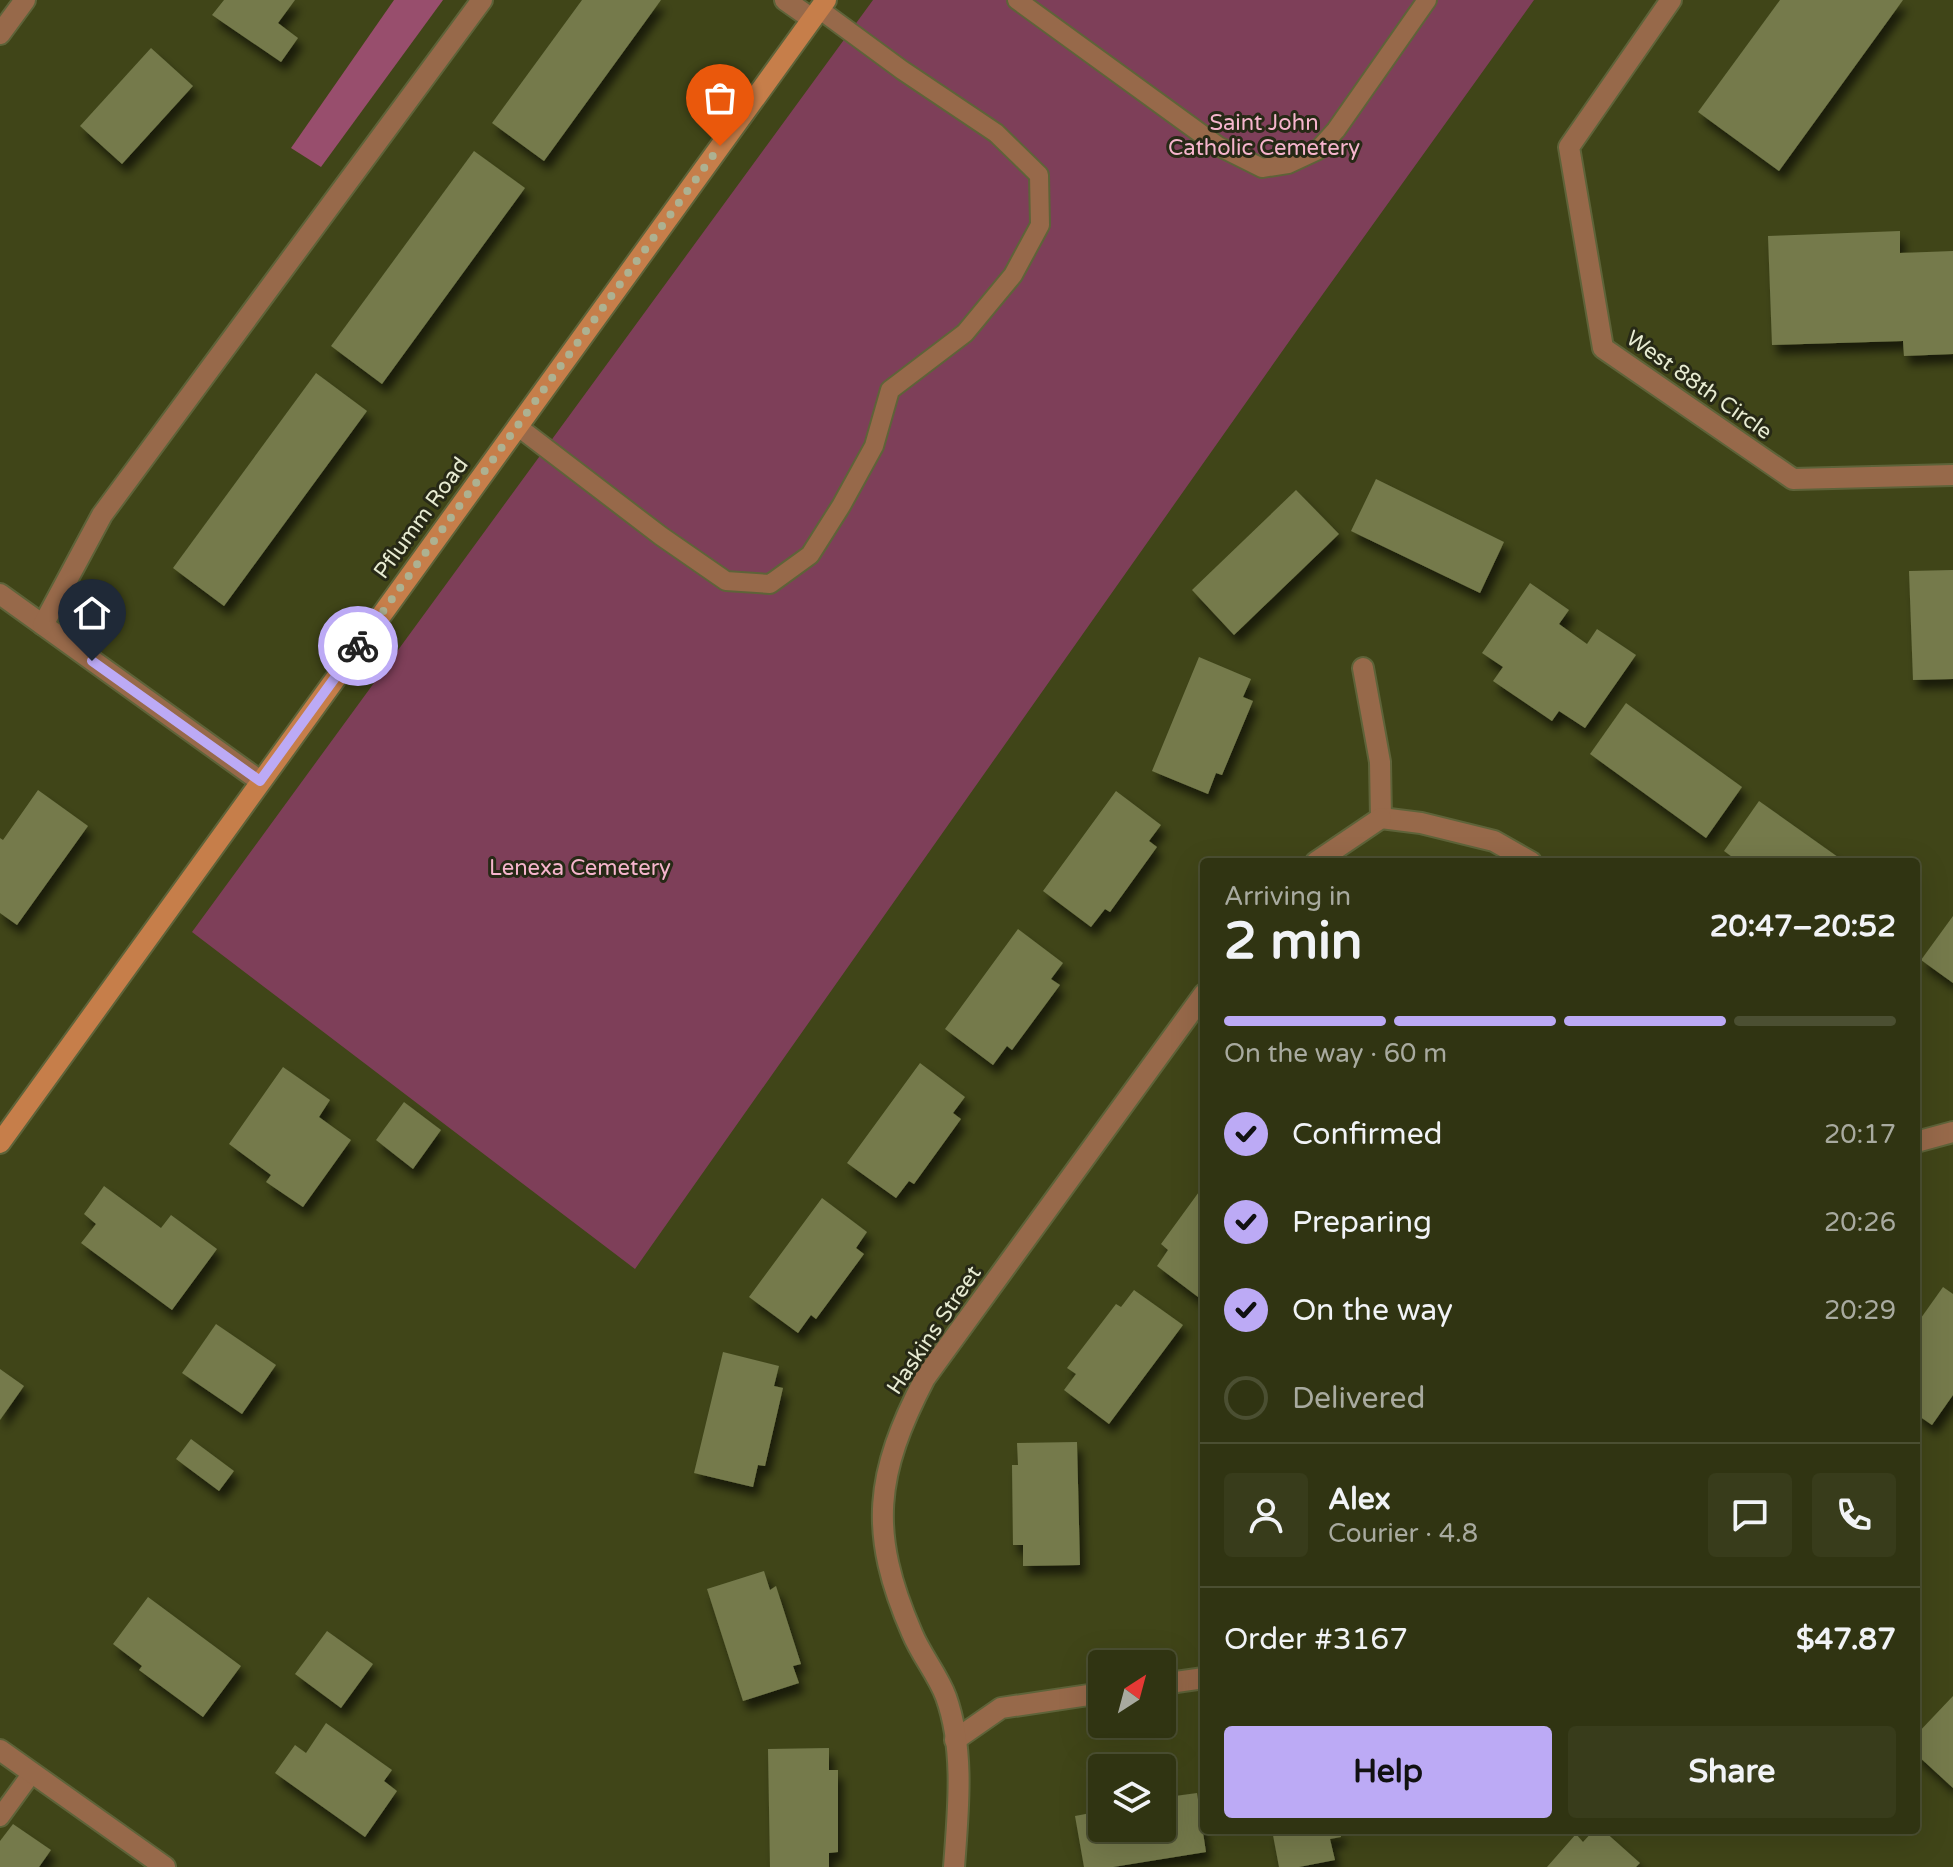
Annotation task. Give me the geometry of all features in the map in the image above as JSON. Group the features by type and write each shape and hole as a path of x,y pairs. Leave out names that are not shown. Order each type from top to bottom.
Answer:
{"main road":[{"name":"Pflumm Road","path":"0,1143 819,9"}],"street":[{"path":"0,34 25,0"},
{"path":"43,625 102,515 482,0"},
{"path":"785,0 819,9"},
{"name":"West 88th Circle","path":"1671,0 1569,147 1603,348 1793,479 1953,475"},
{"path":"0,594 260,781"},
{"path":"1363,668 1380,762 1381,818"},
{"path":"1322,858 1381,818 1421,823 1494,841 1524,858"},
{"name":"Haskins Street","path":"954,1867 959,1795 955,1740 946,1697 913,1635 890,1578 881,1520 887,1470 902,1422 925,1378 1200,1000"},
{"path":"1920,1141 1953,1132"},
{"path":"1176,1682 1200,1679"},
{"path":"955,1740 1001,1708 1088,1695"},
{"path":"0,1750 165,1867"}],"lane":[{"path":"1017,0 1218,146 1262,168 1288,164 1318,150 1336,130 1427,0"},
{"path":"517,426 661,536 726,581 770,584 810,555 841,506 874,446 890,390 965,333 1013,275 1040,225 1039,175 996,133 819,9"},
{"path":"0,1817 32,1773"}],"green space":[{"name":"Lenexa Cemetery","path":"873,0 1534,0 1300,326 635,1269 192,932"}],"shaded area":[{"path":"394,0 443,0 321,167 291,148"}],"building":[{"path":"224,0 295,0 278,23 298,38 281,62 212,15"},
{"path":"582,0 661,0 544,161 492,123"},
{"path":"1780,0 1903,0 1779,171 1698,112"},
{"path":"151,48 193,86 122,164 80,126"},
{"path":"474,151 525,188 382,384 331,346"},
{"path":"1900,231 1900,253 1953,251 1953,354 1904,356 1903,341 1772,345 1768,236"},
{"path":"316,373 367,411 224,606 173,568"},
{"path":"1376,479 1504,542 1480,593 1351,531"},
{"path":"1296,490 1339,534 1234,635 1192,590"},
{"path":"1953,570 1953,679 1913,680 1909,571"},
{"path":"1530,583 1569,610 1559,624 1587,644 1597,629 1636,655 1585,728 1559,711 1552,721 1493,681 1503,667 1482,653"},
{"path":"1199,657 1251,679 1243,697 1253,701 1222,775 1216,773 1208,794 1152,771"},
{"path":"1626,703 1742,787 1706,838 1590,754"},
{"path":"38,790 88,826 17,925 0,913 0,838 3,840"},
{"path":"1116,791 1161,825 1149,841 1157,847 1110,912 1105,909 1091,927 1043,891"},
{"path":"1759,801 1839,858 1734,858 1724,851"},
{"path":"1953,916 1953,983 1921,960"},
{"path":"1018,929 1063,963 1051,979 1060,985 1012,1050 1007,1046 993,1065 945,1029"},
{"path":"920,1063 965,1097 953,1113 961,1119 914,1184 909,1181 896,1198 847,1163"},
{"path":"283,1067 330,1100 319,1117 351,1140 303,1207 266,1182 271,1175 229,1144"},
{"path":"404,1102 441,1130 413,1169 376,1140"},
{"path":"104,1186 161,1228 171,1215 217,1249 172,1310 81,1243 96,1224 84,1214"},
{"path":"1200,1190 1200,1298 1157,1266 1168,1250 1161,1244"},
{"path":"822,1198 867,1232 856,1248 864,1254 816,1319 811,1315 798,1333 749,1297"},
{"path":"1943,1287 1953,1294 1953,1395 1932,1425 1920,1417 1920,1319"},
{"path":"1134,1290 1183,1325 1109,1424 1064,1390 1076,1374 1067,1368 1116,1304 1121,1307"},
{"path":"216,1324 276,1365 242,1414 182,1373"},
{"path":"723,1352 779,1366 774,1386 783,1388 765,1466 758,1465 753,1487 694,1473"},
{"path":"0,1369 24,1386 0,1420"},
{"path":"191,1439 234,1471 219,1491 176,1459"},
{"path":"1077,1442 1080,1565 1023,1566 1023,1545 1013,1545 1012,1465 1018,1465 1017,1443"},
{"path":"764,1571 770,1590 776,1586 801,1664 793,1666 799,1683 743,1701 707,1589"},
{"path":"148,1597 241,1666 203,1717 139,1670 142,1666 113,1644"},
{"path":"327,1631 373,1664 341,1708 295,1674"},
{"path":"1953,1696 1953,1788 1920,1758 1920,1731"},
{"path":"326,1723 392,1770 384,1781 397,1791 365,1837 275,1773 295,1745 306,1753"},
{"path":"829,1748 829,1770 838,1770 838,1852 829,1853 829,1867 770,1867 768,1749"},
{"path":"1197,1793 1200,1834 1203,1834 1206,1852 1113,1867 1084,1867 1075,1816 1088,1814 1088,1842 1176,1842 1176,1796"},
{"path":"13,1824 51,1850 39,1867 0,1867 0,1841"},
{"path":"1273,1834 1341,1834 1341,1837 1330,1839 1335,1860 1299,1867 1279,1867"},
{"path":"1576,1834 1583,1842 1590,1834 1607,1834 1640,1863 1636,1867 1547,1867"}],"way so far":[{"path":"358,646 720,146"}],"route":[{"path":"92,661 260,781 358,646"}],"park label":[{"name":"Saint John Catholic Cemetery","path":"1264,136"}]}
